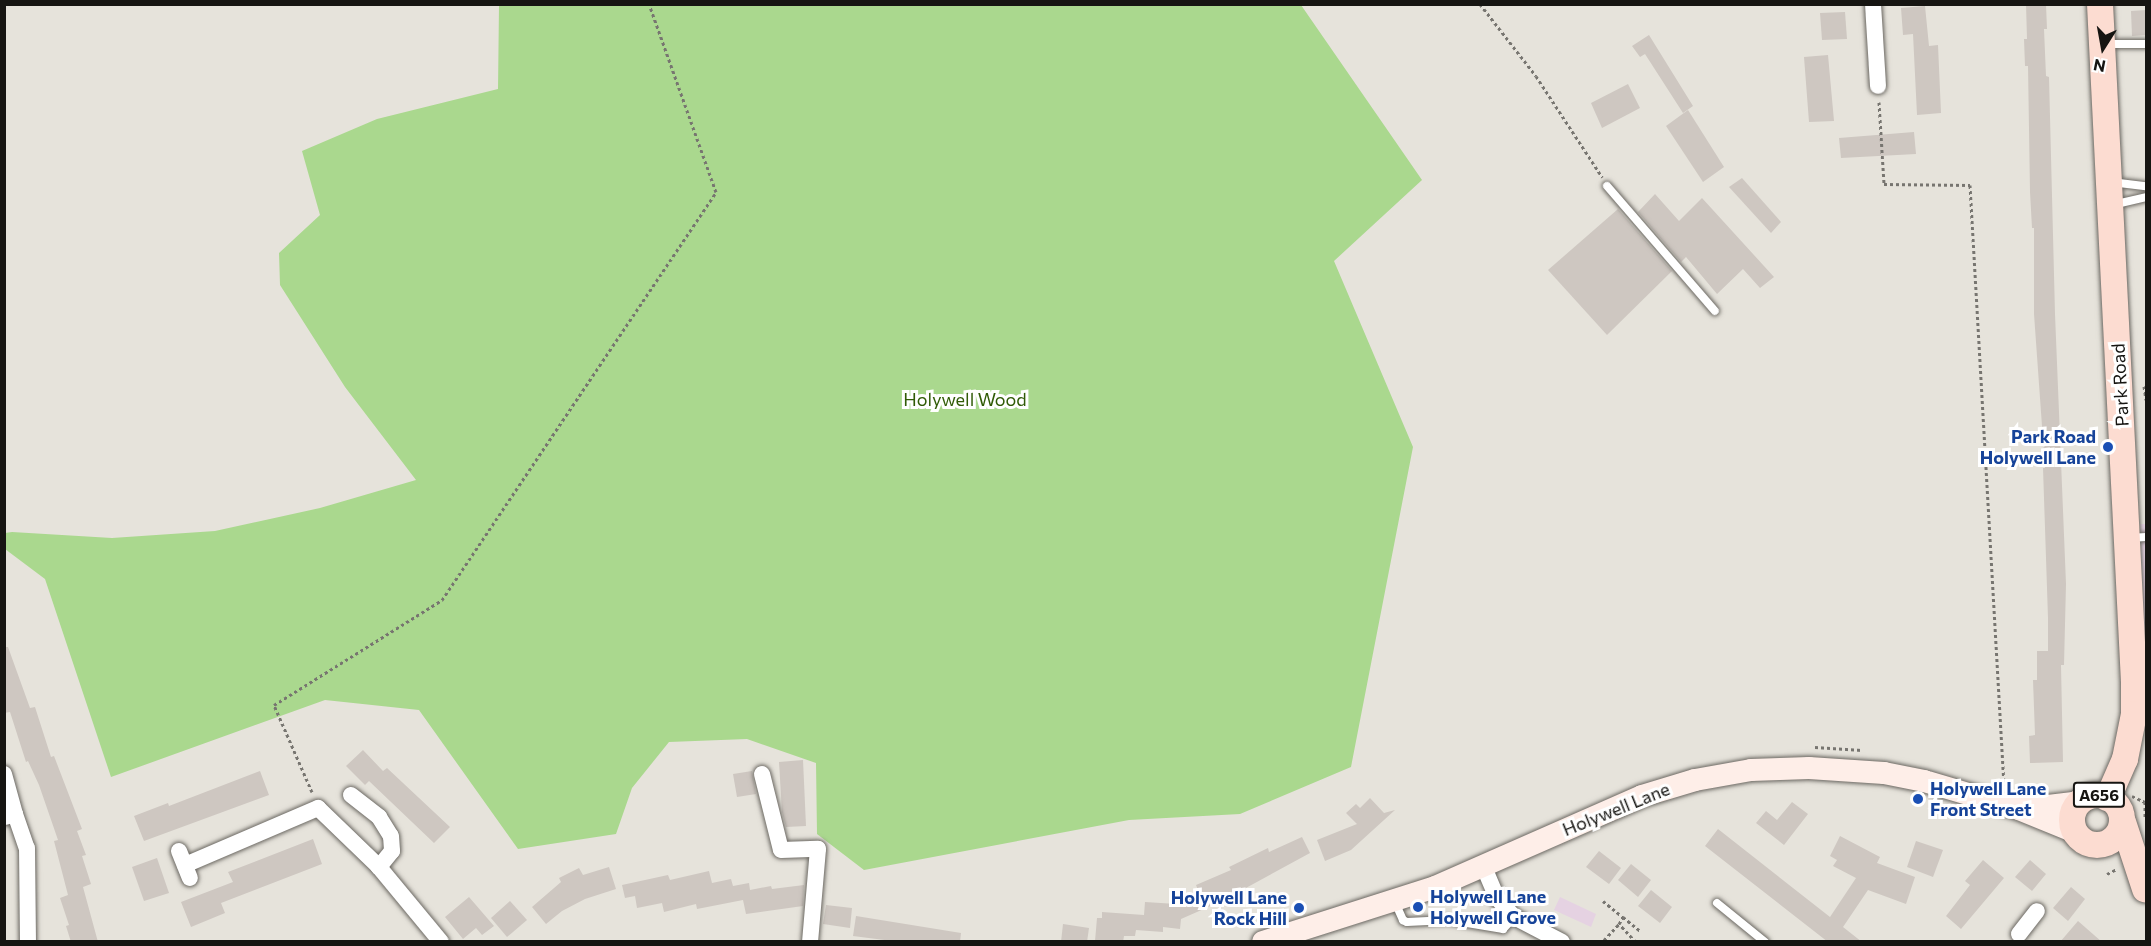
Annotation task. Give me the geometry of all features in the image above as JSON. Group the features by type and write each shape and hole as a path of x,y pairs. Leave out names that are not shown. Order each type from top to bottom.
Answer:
{"main road":[{"name":"Park Road","path":"2100,4 2111,194 2142,539 2140,681 2125,759 2108,798"},
{"name":"Holywell Lane","path":"1263,942 1395,901 1642,796 1695,780 1751,770 1809,768 1884,773 1924,781 2019,809 2075,832"},
{"name":"A656","path":"2093,795 2108,798 2119,807 2146,890 2104,845 2087,843 2075,832 2073,815 2080,802 2093,795"},
{"name":"Holywell Lane","path":"2019,809 2080,802"},
{"name":"A656","path":"2104,845 2117,836 2122,822"}],"street":[{"path":"1874,4 1878,86"},
{"path":"4,774 10,816 27,848 28,942"},
{"path":"762,774 781,850 818,849 810,942"},
{"path":"351,795 379,817 391,836 392,851 379,867"},
{"path":"185,865 318,807 379,867 441,942"},
{"path":"1483,865 1497,898 1514,917 1562,942"},
{"path":"2018,933 2037,911"}],"lane":[{"path":"2102,44 2146,44"},
{"path":"1607,186 1715,311"},
{"path":"2111,194 2146,186"},
{"path":"2111,194 2146,197"},
{"path":"1395,901 1403,920 1407,922 1458,920 1503,929 1514,917"},
{"path":"1718,903 1765,942"}],"path":[{"path":"318,807 274,705 442,600 716,192 650,4"},
{"path":"1480,4 1536,76 1607,186"},
{"path":"1878,86 1884,184 1970,185 2004,784"},
{"path":"2144,386 2146,400"},
{"path":"1603,901 1640,931"},
{"path":"1603,941 1623,917"},
{"path":"1619,924 1636,942"},
{"path":"1603,941 1610,942"}],"shaded area":[{"path":"2140,524 2146,524 2146,658 2144,634"},
{"path":"1560,897 1596,914 1591,927 1554,910"}],"green space":[{"name":"Holywell Wood","path":"499,5 1301,5 1422,180 1334,261 1413,447 1351,767 1240,814 1129,820 864,870 817,834 816,763 747,739 669,742 632,788 616,834 518,849 419,710 325,700 111,777 45,579 5,549 5,533 112,538 215,531 320,508 416,480 345,387 280,285 279,253 320,215 302,151 377,119 498,89"}],"building":[{"path":"2026,4 2046,4 2047,29 2044,29 2046,76 2049,77 2055,314 2066,584 2064,665 2061,665 2063,762 2030,763 2029,736 2035,735 2033,680 2037,680 2037,651 2048,651 2048,618 2043,468 2045,468 2034,314 2034,228 2032,228 2030,192 2028,66 2025,66 2024,39 2027,39"},
{"path":"1925,6 1929,46 1938,45 1941,113 1917,115 1913,34 1903,35 1901,8"},
{"path":"2146,10 2146,35 2132,36 2131,11"},
{"path":"1845,12 1847,39 1822,40 1820,13"},
{"path":"1649,35 1693,106 1683,113 1645,54 1640,57 1632,46"},
{"path":"1828,55 1834,121 1809,122 1804,57"},
{"path":"1628,84 1640,108 1602,128 1591,103"},
{"path":"1688,110 1724,167 1703,182 1666,126"},
{"path":"1914,132 1916,154 1841,158 1839,138"},
{"path":"1742,178 1781,222 1771,233 1729,187"},
{"path":"1655,194 1679,221 1702,198 1774,277 1760,288 1743,269 1717,294 1686,257 1681,262 1638,212"},
{"path":"1618,209 1672,271 1607,335 1548,270"},
{"path":"4,647 8,647 30,708 35,707 51,757 54,756 82,829 77,831 86,855 82,856 91,884 83,887 98,942 71,942 66,926 69,925 60,898 68,895 54,841 58,840 39,785 28,761 26,762 10,712 4,713"},
{"path":"363,750 383,771 387,768 450,827 434,843 369,781 365,785 346,766"},
{"path":"803,760 806,826 786,827 782,812 779,762"},
{"path":"260,771 269,795 144,841 134,816 168,803 169,806"},
{"path":"752,771 756,794 737,797 733,774"},
{"path":"1370,798 1384,813 1395,810 1351,850 1325,861 1317,840 1357,824 1346,813 1356,804 1360,808"},
{"path":"1792,802 1808,814 1784,845 1756,823 1766,811 1777,820"},
{"path":"1718,829 1830,917 1856,878 1833,866 1837,860 1830,856 1840,836 1880,857 1877,863 1915,877 1906,904 1868,890 1843,927 1862,942 1828,942 1705,846"},
{"path":"1302,837 1310,853 1222,901 1181,919 1180,929 1163,927 1163,932 1136,930 1135,936 1124,936 1123,942 1095,941 1097,918 1102,918 1102,912 1144,915 1145,902 1192,905 1187,894 1198,890 1196,885 1231,870 1229,867 1268,848 1269,852"},
{"path":"313,839 322,864 221,903 225,913 191,927 181,902 233,882 228,872"},
{"path":"1916,841 1943,850 1933,877 1907,867"},
{"path":"1599,851 1621,868 1609,884 1586,867"},
{"path":"157,858 169,893 144,901 132,867"},
{"path":"1983,860 2004,878 1961,929 1946,916 1970,885 1965,881"},
{"path":"2030,860 2046,874 2032,891 2015,877"},
{"path":"1631,864 1651,880 1638,897 1618,880"},
{"path":"609,867 616,889 585,899 562,911 546,924 532,907 561,882 559,878 579,868 583,875"},
{"path":"709,871 712,883 731,879 733,886 749,883 750,890 771,886 772,889 804,885 803,906 746,914 743,900 697,909 696,904 664,912 662,903 637,908 635,896 625,898 622,885 668,875 670,880"},
{"path":"2071,887 2085,899 2068,921 2053,908"},
{"path":"1651,890 1672,907 1660,923 1638,906"},
{"path":"469,897 494,926 482,935 476,928 463,939 445,917"},
{"path":"510,901 527,920 507,937 491,918"},
{"path":"826,905 852,908 850,928 823,924"},
{"path":"856,916 961,933 960,942 900,942 853,936"},
{"path":"2078,921 2102,942 2060,942"},
{"path":"1063,924 1089,928 1087,942 1061,942"}],"place":[{"name":"Park Road Holywell Lane","path":"2108,447"},
{"name":"Holywell Lane Front Street","path":"1918,799"},
{"name":"Holywell Lane Holywell Grove","path":"1418,907"},
{"name":"Holywell Lane Rock Hill","path":"1299,908"}]}
